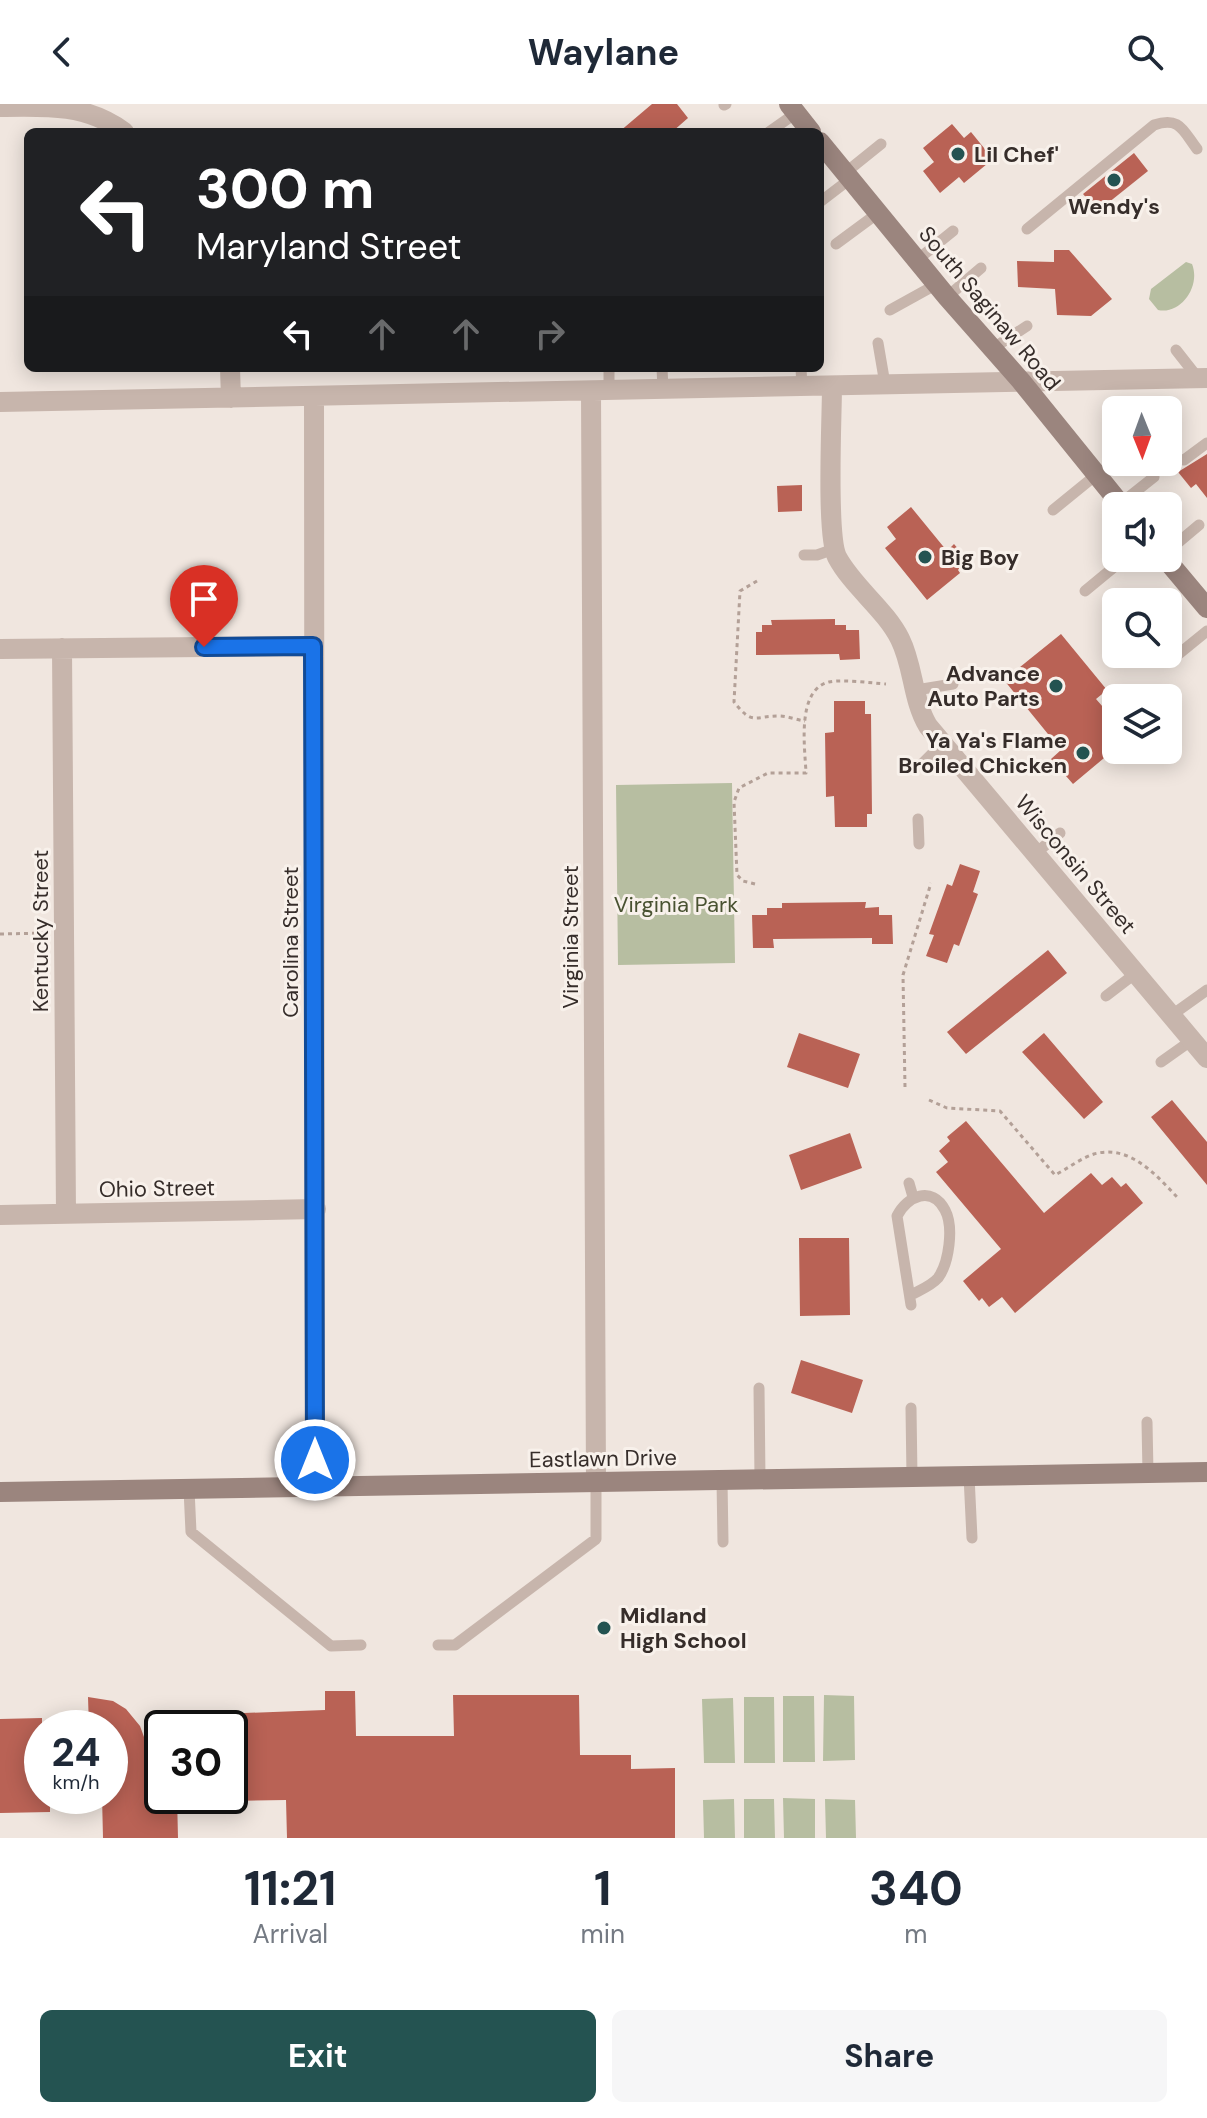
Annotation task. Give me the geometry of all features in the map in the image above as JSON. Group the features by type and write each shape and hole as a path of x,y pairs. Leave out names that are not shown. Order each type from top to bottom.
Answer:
{"street":[{"path":"0,107 47,106 89,110 118,128"},
{"path":"792,108 808,128"},
{"name":"South Saginaw Road","path":"824,147 1110,492"},
{"path":"230,372 231,398"},
{"path":"0,402 600,390 663,378 802,377 832,386 1203,378"},
{"path":"832,386 834,549"},
{"name":"Virginia Street","path":"596,1482 600,390"},
{"name":"Carolina Street","path":"314,397 315,1487"},
{"name":"Wisconsin Street","path":"834,549 847,573 898,636 910,662 919,710 943,743 1207,1058"},
{"path":"1177,572 1207,608"},
{"path":"0,649 313,646"},
{"name":"Kentucky Street","path":"62,648 66,1214"},
{"name":"Ohio Street","path":"0,1215 316,1209"},
{"name":"Eastlawn Drive","path":"0,1492 1207,1472"}],"lane":[{"path":"773,128 792,108"},
{"path":"1027,229 1154,125 1167,121 1177,124 1197,149"},
{"path":"824,198 881,144"},
{"path":"836,244 878,213"},
{"path":"917,260 953,231"},
{"path":"890,310 942,290 981,268"},
{"path":"992,349 1027,326"},
{"path":"878,343 885,384"},
{"path":"1176,350 1203,378"},
{"path":"600,390 607,372"},
{"path":"1182,460 1207,443"},
{"path":"1053,510 1096,475"},
{"path":"1136,492 1154,477"},
{"path":"1182,539 1199,525"},
{"path":"804,555 817,555 834,549"},
{"path":"1085,591 1108,572"},
{"path":"1182,651 1207,631"},
{"path":"916,690 953,684"},
{"path":"920,766 943,743"},
{"path":"918,819 919,844"},
{"path":"1036,853 1060,833"},
{"path":"1106,996 1136,973"},
{"path":"1172,1015 1207,990"},
{"path":"1161,1062 1192,1040"},
{"path":"909,1183 913,1197"},
{"path":"913,1197 935,1199 945,1210 949,1224 945,1262 938,1278 911,1300 897,1216 903,1205 913,1197"},
{"path":"759,1388 760,1479"},
{"path":"911,1408 912,1477"},
{"path":"1147,1422 1148,1473"},
{"path":"969,1476 972,1538"},
{"path":"722,1480 723,1542"},
{"path":"438,1645 455,1645 596,1539 596,1482"},
{"path":"189,1489 191,1532 331,1646 361,1645"}],"path":[{"path":"757,581 740,591 734,702 745,716 757,720 779,716 805,721"},
{"path":"755,884 743,881 737,875 734,802 739,788 768,773 806,773 805,721 812,693 828,682 886,684"},
{"path":"905,1087 903,975 931,883"},
{"path":"0,934 64,933"},
{"path":"929,1100 947,1108 1000,1111 1055,1175 1094,1154 1125,1155 1149,1168 1178,1198"}],"green space":[{"path":"1186,262 1192,264 1194,272 1194,281 1187,297 1174,308 1158,310 1149,299 1151,289"},
{"name":"Virginia Park","path":"732,783 735,963 618,965 616,785"},
{"path":"824,1695 854,1696 855,1760 823,1761"},
{"path":"783,1696 814,1696 815,1762 783,1762"},
{"path":"744,1697 774,1697 775,1763 744,1763"},
{"path":"733,1698 735,1763 704,1763 702,1699"},
{"path":"783,1798 815,1799 815,1838 784,1838"},
{"path":"734,1799 735,1838 704,1838 703,1800"},
{"path":"744,1799 774,1799 775,1838 744,1838"},
{"path":"825,1799 855,1800 856,1838 826,1838"}],"building":[{"path":"652,104 677,104 688,118 677,128 624,128"},
{"name":"Lil Chef'","path":"952,124 964,138 971,132 993,159 964,183 959,177 940,193 923,171 934,162 923,148"},
{"name":"Wendy's","path":"1134,153 1148,171 1098,211 1083,194"},
{"path":"1054,250 1069,250 1112,299 1091,316 1057,315 1055,289 1018,287 1017,261 1054,262"},
{"path":"1207,454 1207,498 1196,484 1191,488 1181,476 1182,470"},
{"path":"802,485 802,511 778,512 777,486"},
{"path":"911,507 947,551 954,544 966,558 958,570 960,573 927,600 885,548 896,539 887,527"},
{"path":"835,619 835,625 846,625 846,630 859,630 860,659 840,660 839,654 756,655 756,632 762,632 762,625 772,625 771,620"},
{"path":"1061,634 1102,684 1102,694 1096,699 1102,706 1102,760 1073,784 1051,759 1061,750 1004,680"},
{"path":"834,701 865,701 865,714 871,714 872,814 867,814 867,827 835,827 834,796 826,797 825,733 834,732"},
{"path":"960,864 980,871 973,892 978,894 959,946 954,944 947,963 926,956 934,935 929,934 947,884 952,886"},
{"path":"866,902 865,908 879,907 879,915 892,915 893,944 872,944 872,938 773,939 774,948 753,948 752,915 767,915 767,908 782,908 782,903"},
{"path":"1048,950 1067,973 966,1054 947,1032"},
{"path":"799,1033 860,1054 848,1088 787,1067"},
{"path":"1044,1033 1103,1102 1084,1119 1022,1052"},
{"path":"1172,1100 1207,1142 1207,1185 1151,1117"},
{"path":"966,1121 1044,1213 1091,1173 1102,1185 1112,1177 1121,1187 1126,1183 1143,1203 1015,1313 1002,1297 989,1307 982,1298 979,1301 963,1281 1001,1249 936,1172 948,1162 939,1151 950,1141 947,1137"},
{"path":"850,1133 862,1168 801,1190 789,1155"},
{"path":"799,1238 849,1238 850,1315 800,1316"},
{"path":"801,1360 863,1380 852,1413 791,1393"},
{"path":"325,1691 355,1691 356,1736 454,1736 453,1695 579,1695 580,1755 631,1755 631,1769 675,1768 675,1838 287,1838 286,1800 248,1801 248,1713 325,1710"},
{"path":"88,1697 113,1701 127,1710 88,1710"},
{"path":"128,1711 140,1726 144,1737 144,1814 177,1814 178,1838 103,1838 102,1814 128,1814"},
{"path":"24,1718 24,1813 0,1813 0,1719"}],"place":[{"name":"Lil Chef'","path":"958,154"},
{"name":"Wendy's","path":"1114,180"},
{"name":"Big Boy","path":"925,557"},
{"name":"Advance Auto Parts","path":"1056,686"},
{"name":"Ya Ya's Flame Broiled Chicken","path":"1083,753"},
{"name":"Midland High School","path":"604,1628"}],"route":[{"path":"204,647 313,646 315,1460"}]}
